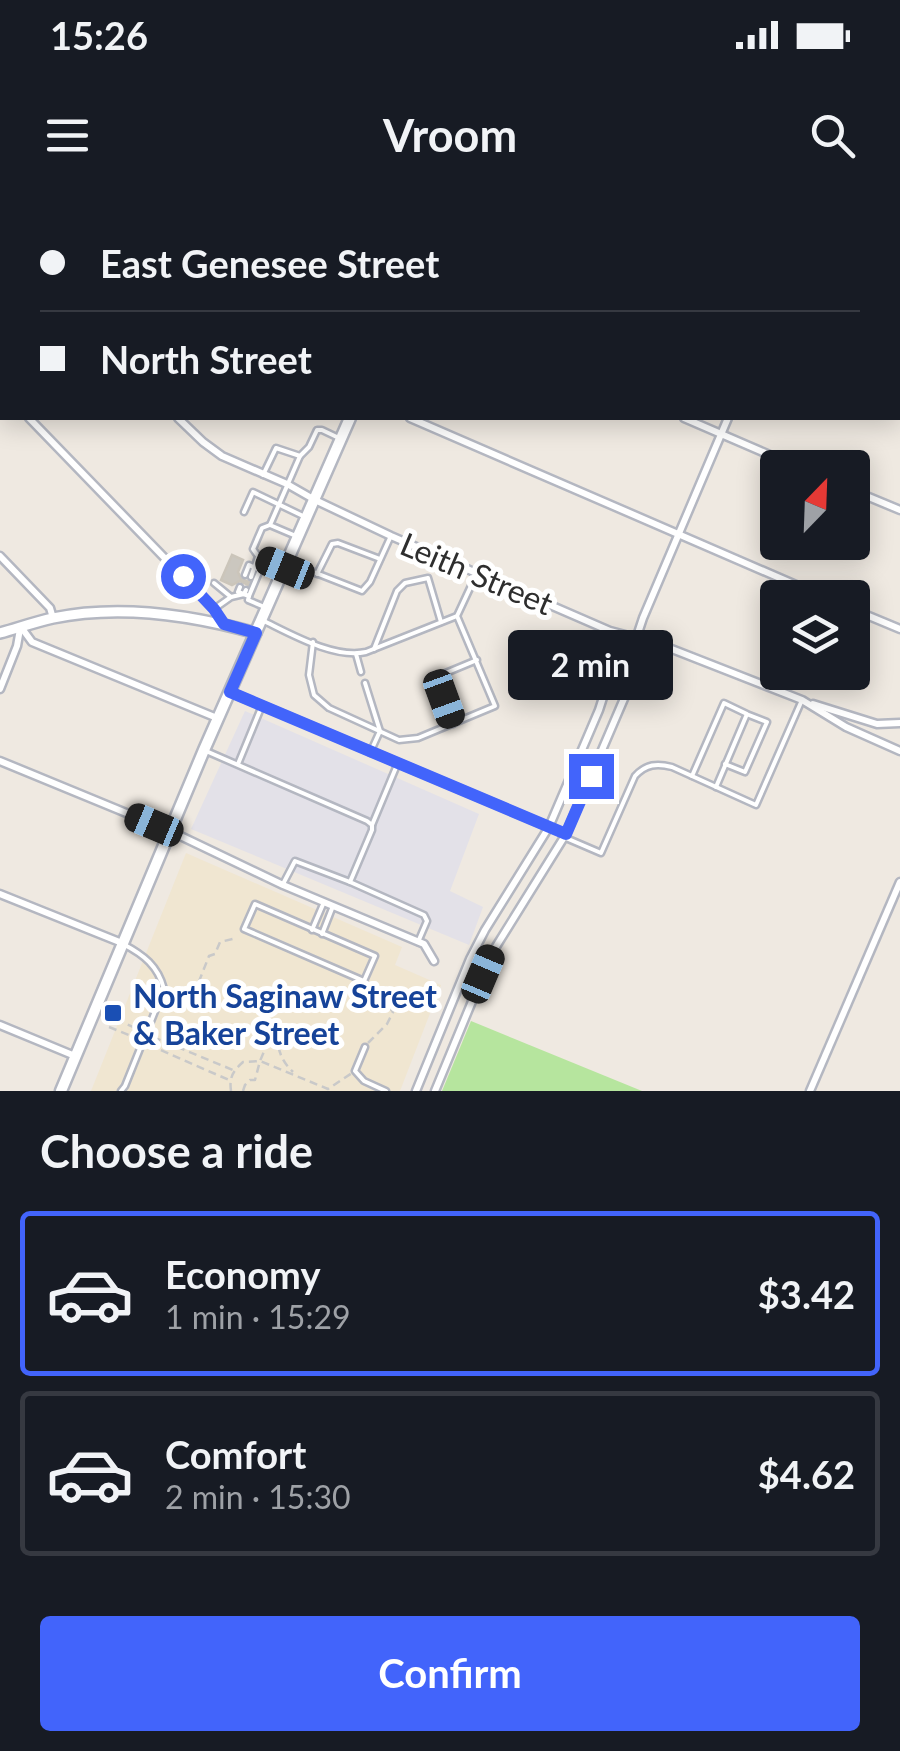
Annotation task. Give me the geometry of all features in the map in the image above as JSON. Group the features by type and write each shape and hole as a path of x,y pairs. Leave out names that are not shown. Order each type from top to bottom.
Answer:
{"main road":[{"path":"61,1091 204,750 349,420"}],"street":[{"path":"31,420 214,609 224,624"},
{"name":"Leith Street","path":"180,420 222,456 391,536 610,631 659,644 802,700 846,727 900,751"},
{"path":"415,420 784,580"},
{"path":"689,420 760,451"},
{"path":"435,1091 492,953 565,836 626,694 636,662 636,639 642,618 727,420"},
{"path":"870,498 900,510"},
{"path":"0,556 50,608 53,618"},
{"path":"0,633 53,618 110,612 224,624 256,633"},
{"path":"870,616 900,629"},
{"path":"0,689 21,627"},
{"path":"21,627 32,642 218,719"},
{"path":"416,1091 485,930 549,827 600,710 616,657 636,639"},
{"path":"230,692 565,836"},
{"path":"802,700 877,724 900,722"},
{"path":"0,761 424,944 434,961"},
{"path":"810,1091 900,882"},
{"path":"0,894 122,943"},
{"path":"453,1000 469,1007"},
{"path":"0,1025 74,1056"}],"lane":[{"path":"340,439 318,430 300,456 270,524 262,528 253,549 258,557 362,591 391,536"},
{"path":"264,475 276,448 300,456"},
{"path":"244,512 254,492 307,518"},
{"path":"270,524 298,537"},
{"path":"317,574 332,544 380,559"},
{"path":"255,567 258,557"},
{"path":"214,609 245,592 260,570 249,565 248,576"},
{"path":"262,620 336,652 356,654 457,616 477,573"},
{"path":"374,649 397,591 405,584 428,578 442,622"},
{"path":"214,582 231,597"},
{"path":"245,592 248,600 268,608"},
{"path":"312,642 309,675 314,695 328,708 399,740 412,739 496,706 457,616"},
{"path":"356,654 361,672"},
{"path":"453,724 436,677 477,660"},
{"path":"365,682 380,731 370,752"},
{"path":"565,836 601,853 634,776 641,769 661,764 756,805 802,700"},
{"path":"692,776 724,703 767,722 745,772 725,764"},
{"path":"238,764 262,706"},
{"path":"716,786 747,714"},
{"path":"204,750 372,825"},
{"path":"350,882 398,764"},
{"path":"283,885 295,861 350,882 424,915 427,921 418,942"},
{"path":"312,930 324,902"},
{"path":"254,904 312,930 375,956 364,981 244,929 254,904"},
{"path":"322,934 333,906"},
{"path":"120,1091 164,989 146,957 122,943"},
{"path":"364,1047 355,1071 364,1081 386,1091"}],"path":[{"path":"194,994 220,942 237,938"},
{"path":"364,1047 387,1024 393,1012 370,982"},
{"path":"109,1028 134,1038 138,1029 112,1018"},
{"path":"243,1091 250,1080 255,1080 276,1023 283,1063 298,1077"},
{"path":"151,1036 234,1070"},
{"path":"148,1044 229,1080"},
{"path":"170,1054 174,1046"},
{"path":"231,1091 229,1080 243,1062 260,1061 328,1089 355,1071"}],"shaded area":[{"path":"245,711 479,814 450,891 483,907 469,945 191,829"},
{"path":"186,853 402,947 395,965 441,985 400,1091 91,1091"}],"green space":[{"path":"471,1021 642,1091 442,1091"}],"building":[{"path":"232,555 243,560 238,572 248,585 221,580"}],"place":[{"name":"North Saginaw Street & Baker Street","path":"113,1013"}],"route":[{"path":"183,576 224,624 256,633 230,692 566,834 591,776"}]}
